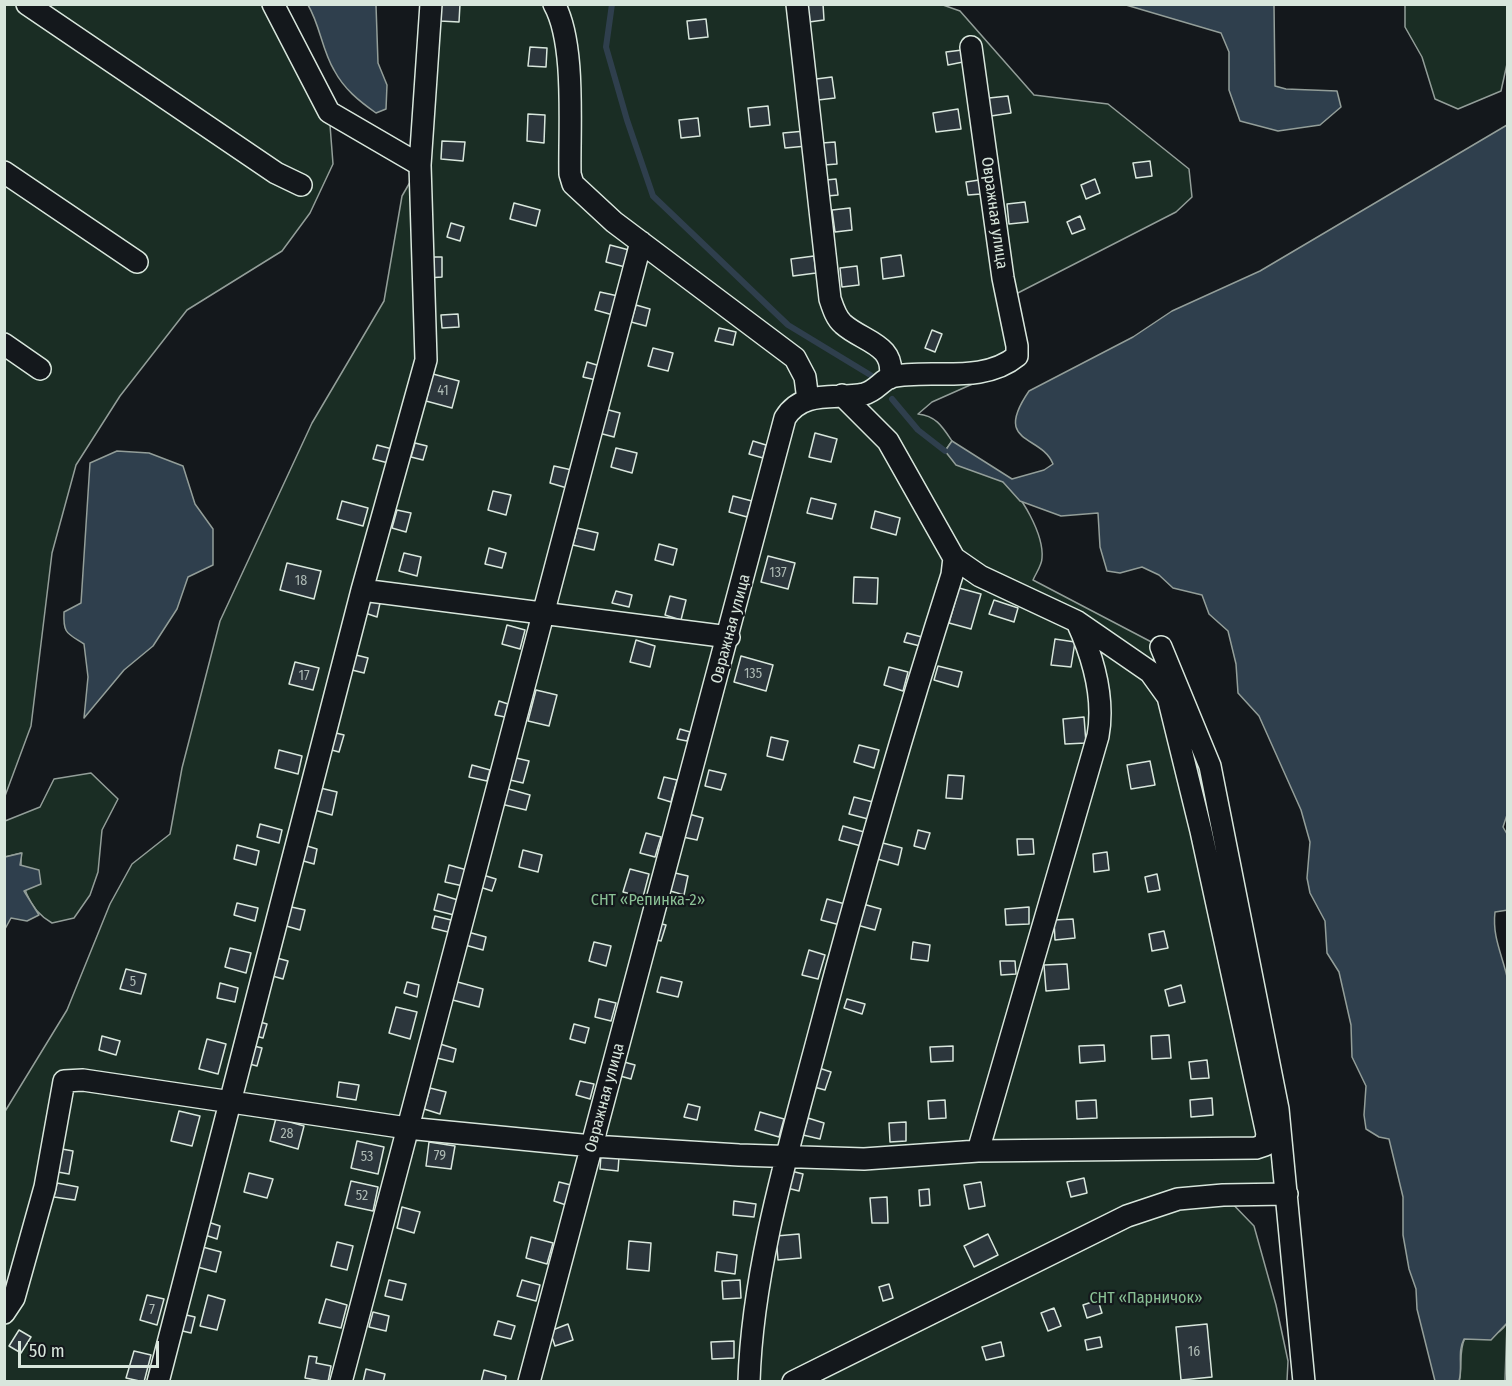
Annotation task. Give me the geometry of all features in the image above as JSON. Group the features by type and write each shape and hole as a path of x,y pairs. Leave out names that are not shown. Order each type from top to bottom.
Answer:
{"street":[{"path":"27,4 276,173 301,185"},
{"path":"273,4 328,112 420,165"},
{"path":"158,1382 362,590 426,360 420,165 431,4"},
{"path":"554,4 562,18 567,53 570,174 573,184 614,222 795,358 805,377 808,400"},
{"path":"797,4 830,299 841,323 881,347 889,356 892,367 890,378"},
{"name":"Овражная улица","path":"529,1382 786,418 793,406 808,400 842,394 864,394 877,389 890,378 973,373 1012,360 1018,354 1004,278 971,47"},
{"path":"4,172 137,262"},
{"path":"341,1382 641,242"},
{"path":"4,344 40,369"},
{"path":"4,1313 14,1298 45,1187 64,1081 83,1080 407,1128 592,1146 864,1159 978,1151 1256,1148 1265,1145 1267,1134 1196,809 1168,697 1150,672 1076,621 980,576 954,558 888,441 842,394"},
{"path":"749,1382 750,1331 787,1156 905,723 951,575 954,558"},
{"path":"362,590 729,637"},
{"path":"978,1151 1101,721 1098,688 1090,651 1076,621"},
{"path":"1161,647 1210,766 1278,1109 1304,1382"},
{"path":"794,1382 1127,1215 1178,1199 1224,1194 1287,1194"}],"green space":[{"path":"5,5 273,5 329,112 333,164 310,213 282,251 187,310 120,396 76,465 52,553 31,726 5,796"},
{"name":"СНТ «Репинка-2»","path":"425,5 943,5 960,11 1034,95 1108,104 1189,169 1192,197 1176,212 1010,297 1022,362 932,402 918,414 934,419 945,431 952,441 945,451 953,459 966,468 1002,481 1010,487 1024,505 1035,527 1042,549 1041,563 1033,580 1161,647 1210,766 1287,1194 1224,1195 1254,1226 1276,1305 1288,1361 1287,1381 5,1381 4,1113 67,1010 110,904 132,864 170,834 182,768 220,621 312,423 384,301 402,196 420,165"},
{"path":"1405,5 1507,5 1507,64 1501,91 1458,109 1435,99 1422,57 1405,27"},
{"path":"91,773 118,799 102,830 98,872 90,895 74,918 52,923 36,910 26,893 21,853 5,857 5,821 40,807 54,779"},
{"path":"1507,1323 1505,1381 1459,1382 1465,1338 1489,1337 1499,1332"}],"water":[{"path":"308,5 376,5 378,63 387,85 386,109 376,113 342,83 330,62"},
{"path":"1126,5 1274,5 1275,86 1286,89 1337,91 1341,107 1320,125 1278,131 1240,121 1229,90 1229,52 1221,33"},
{"path":"1507,125 1508,812 1503,827 1507,834 1508,910 1495,912 1494,921 1496,939 1508,981 1507,1323 1491,1340 1464,1339 1459,1381 1435,1381 1417,1309 1416,1289 1409,1269 1403,1235 1403,1197 1389,1139 1379,1137 1366,1129 1364,1115 1366,1086 1352,1057 1351,1025 1339,972 1327,953 1325,921 1310,893 1307,878 1310,842 1301,810 1259,716 1238,693 1236,664 1228,631 1209,614 1202,595 1173,588 1159,575 1142,567 1120,573 1107,571 1100,547 1098,513 1061,516 1020,501 1003,482 956,465 945,451 952,441 1012,479 1044,470 1053,464 1047,454 1017,430 1015,421 1019,408 1029,391 1133,337 1172,311 1260,271"},
{"path":"117,451 149,453 183,466 195,504 213,529 213,565 188,577 177,609 153,646 124,670 84,718 88,677 84,644 65,629 64,612 81,603 90,463"},
{"path":"22,853 20,865 39,870 41,884 24,891 39,915 27,921 11,918 5,929 5,857"}],"building":[{"path":"441,4 460,4 459,22 440,21"},
{"path":"807,4 823,4 824,20 809,22"},
{"path":"706,19 708,37 689,39 687,21"},
{"path":"530,47 547,48 546,67 528,66"},
{"path":"962,50 963,62 948,65 946,52"},
{"path":"832,77 835,98 818,100 816,79"},
{"path":"1008,96 1011,113 991,116 989,98"},
{"path":"768,106 770,125 750,127 748,108"},
{"path":"958,109 961,129 936,132 933,113"},
{"path":"528,114 545,115 544,143 527,141"},
{"path":"698,118 700,136 681,138 679,120"},
{"path":"805,131 807,146 785,148 783,133"},
{"path":"442,141 465,142 463,161 441,159"},
{"path":"835,142 837,164 824,165 822,143"},
{"path":"1150,161 1152,176 1136,178 1133,163"},
{"path":"836,179 838,195 827,196 826,180"},
{"path":"1095,179 1100,193 1086,199 1081,185"},
{"path":"979,180 981,194 968,195 966,182"},
{"path":"1025,202 1028,222 1009,224 1007,204"},
{"path":"514,203 540,210 536,226 510,219"},
{"path":"850,208 852,230 835,232 832,210"},
{"path":"1080,216 1085,229 1072,234 1067,222"},
{"path":"451,223 464,227 460,241 447,237"},
{"path":"610,245 629,250 625,267 606,262"},
{"path":"901,255 904,276 883,279 881,258"},
{"path":"814,256 816,273 793,276 791,259"},
{"path":"427,257 442,257 442,277 428,278"},
{"path":"857,266 859,285 842,287 840,268"},
{"path":"600,292 618,296 613,315 595,310"},
{"path":"636,305 650,309 646,326 631,322"},
{"path":"458,314 459,327 442,328 441,315"},
{"path":"719,328 736,332 733,345 715,341"},
{"path":"932,330 942,334 935,352 925,348"},
{"path":"653,348 673,353 668,371 648,366"},
{"path":"587,362 600,366 596,380 583,377"},
{"path":"433,374 459,381 452,408 426,401"},
{"path":"605,409 620,413 614,437 599,433"},
{"path":"815,433 837,439 831,462 809,457"},
{"path":"753,441 766,445 763,458 749,454"},
{"path":"415,443 427,446 423,460 411,457"},
{"path":"377,445 396,450 392,464 373,459"},
{"path":"616,448 637,453 632,473 611,467"},
{"path":"554,466 572,470 567,488 550,483"},
{"path":"493,491 511,495 506,515 488,510"},
{"path":"733,496 752,501 747,517 729,512"},
{"path":"811,498 836,504 832,519 807,513"},
{"path":"342,501 368,508 363,526 337,519"},
{"path":"397,510 411,513 406,532 392,528"},
{"path":"875,511 900,518 896,535 871,528"},
{"path":"577,528 598,533 594,550 573,545"},
{"path":"659,544 677,549 673,565 655,560"},
{"path":"489,548 506,553 502,568 485,564"},
{"path":"404,553 421,557 417,576 399,571"},
{"path":"768,556 795,563 788,589 761,582"},
{"path":"287,563 321,571 314,599 280,590"},
{"path":"854,577 878,578 877,604 853,603"},
{"path":"959,588 981,594 971,629 949,623"},
{"path":"616,591 632,595 629,607 612,603"},
{"path":"670,596 686,600 681,620 665,615"},
{"path":"368,600 380,603 377,617 365,613"},
{"path":"994,600 1018,608 1014,622 989,614"},
{"path":"507,625 525,630 520,649 502,644"},
{"path":"907,633 922,637 920,646 904,642"},
{"path":"1055,639 1075,642 1071,667 1051,665"},
{"path":"636,640 655,646 650,667 630,662"},
{"path":"352,654 368,658 364,673 348,669"},
{"path":"741,656 773,665 766,691 734,682"},
{"path":"295,662 319,668 313,690 289,684"},
{"path":"938,666 962,672 958,687 934,680"},
{"path":"889,667 908,672 903,691 884,685"},
{"path":"536,690 557,695 549,726 528,721"},
{"path":"499,701 508,704 505,717 495,715"},
{"path":"1084,717 1086,743 1065,744 1063,719"},
{"path":"680,729 690,732 687,741 677,739"},
{"path":"332,732 344,735 339,752 328,749"},
{"path":"771,737 788,741 783,760 767,756"},
{"path":"859,745 879,750 874,768 854,762"},
{"path":"279,750 302,756 298,774 275,768"},
{"path":"512,757 529,761 523,783 506,779"},
{"path":"1150,761 1155,785 1131,789 1127,765"},
{"path":"472,765 490,770 487,781 469,777"},
{"path":"709,770 726,774 721,790 705,786"},
{"path":"948,775 964,776 962,799 946,798"},
{"path":"664,777 677,780 671,802 658,798"},
{"path":"316,787 337,792 332,815 311,809"},
{"path":"505,788 530,795 526,810 501,804"},
{"path":"854,797 873,802 868,819 849,814"},
{"path":"689,814 703,818 697,840 683,837"},
{"path":"260,824 282,830 279,843 257,837"},
{"path":"843,826 864,832 861,846 839,840"},
{"path":"918,830 930,833 925,849 914,846"},
{"path":"646,833 661,837 655,857 640,853"},
{"path":"1017,839 1033,839 1034,854 1018,855"},
{"path":"879,842 902,848 898,865 874,858"},
{"path":"237,845 259,851 256,865 234,859"},
{"path":"304,845 317,849 314,864 300,860"},
{"path":"523,850 542,855 538,872 519,867"},
{"path":"1107,852 1109,870 1094,872 1093,854"},
{"path":"449,865 467,870 463,886 445,882"},
{"path":"630,869 649,874 643,897 623,892"},
{"path":"671,872 688,876 684,895 667,890"},
{"path":"1157,874 1160,890 1148,892 1145,877"},
{"path":"483,875 496,879 492,891 480,887"},
{"path":"438,894 458,900 454,915 434,910"},
{"path":"827,899 845,904 840,925 821,920"},
{"path":"237,903 258,908 255,921 234,915"},
{"path":"863,904 881,909 875,930 857,925"},
{"path":"287,906 305,910 300,930 283,925"},
{"path":"1029,907 1029,924 1006,925 1005,909"},
{"path":"435,916 451,920 448,932 432,928"},
{"path":"1073,919 1075,938 1055,940 1054,920"},
{"path":"654,922 666,925 661,941 650,938"},
{"path":"1164,931 1168,948 1152,951 1149,934"},
{"path":"468,932 486,937 483,950 465,945"},
{"path":"594,942 611,946 606,966 589,961"},
{"path":"913,942 930,945 928,961 911,959"},
{"path":"230,948 251,953 246,973 225,967"},
{"path":"809,950 825,955 818,979 802,975"},
{"path":"273,957 288,961 283,979 269,975"},
{"path":"1000,961 1015,961 1016,974 1001,975"},
{"path":"1067,964 1069,989 1046,991 1044,965"},
{"path":"126,969 146,974 141,994 120,989"},
{"path":"661,977 682,982 678,997 657,992"},
{"path":"454,981 483,989 479,1007 449,999"},
{"path":"407,982 419,985 417,997 404,993"},
{"path":"220,983 238,988 235,1002 217,998"},
{"path":"1181,985 1185,1002 1169,1006 1165,990"},
{"path":"599,999 616,1003 611,1021 595,1017"},
{"path":"847,999 865,1004 862,1014 844,1008"},
{"path":"396,1007 417,1012 410,1039 389,1033"},
{"path":"256,1021 267,1024 263,1038 252,1035"},
{"path":"574,1024 589,1028 585,1043 570,1039"},
{"path":"1169,1035 1171,1058 1152,1059 1151,1036"},
{"path":"102,1036 120,1041 116,1055 99,1050"},
{"path":"207,1039 226,1044 218,1074 199,1069"},
{"path":"437,1043 456,1049 453,1062 433,1057"},
{"path":"250,1045 262,1048 257,1066 246,1063"},
{"path":"1104,1045 1105,1061 1080,1063 1079,1046"},
{"path":"953,1046 953,1061 931,1062 930,1047"},
{"path":"617,1060 635,1065 631,1079 613,1074"},
{"path":"1207,1060 1209,1078 1191,1079 1189,1062"},
{"path":"819,1068 831,1072 825,1090 814,1087"},
{"path":"580,1081 594,1084 590,1099 576,1095"},
{"path":"339,1082 359,1085 356,1100 337,1097"},
{"path":"430,1088 446,1092 440,1114 424,1109"},
{"path":"1212,1098 1213,1115 1191,1117 1190,1100"},
{"path":"945,1100 946,1118 929,1119 928,1101"},
{"path":"1096,1100 1097,1118 1077,1119 1076,1101"},
{"path":"688,1104 700,1107 697,1120 684,1117"},
{"path":"179,1111 200,1116 192,1146 171,1141"},
{"path":"760,1112 784,1119 779,1137 755,1130"},
{"path":"276,1118 304,1126 298,1149 270,1141"},
{"path":"808,1118 824,1123 820,1139 803,1135"},
{"path":"906,1122 906,1141 890,1142 889,1123"},
{"path":"357,1141 384,1147 378,1174 351,1168"},
{"path":"429,1142 455,1146 451,1169 426,1166"},
{"path":"62,1149 73,1151 69,1174 58,1172"},
{"path":"601,1155 619,1157 618,1171 600,1169"},
{"path":"787,1170 803,1174 799,1191 783,1187"},
{"path":"249,1173 273,1179 267,1198 244,1192"},
{"path":"1084,1178 1087,1193 1071,1197 1067,1182"},
{"path":"351,1181 378,1187 373,1211 345,1205"},
{"path":"559,1182 571,1185 566,1205 554,1201"},
{"path":"981,1182 985,1206 969,1209 964,1185"},
{"path":"57,1183 78,1187 75,1200 54,1197"},
{"path":"929,1189 930,1205 920,1206 919,1190"},
{"path":"887,1197 888,1223 872,1223 870,1198"},
{"path":"734,1201 756,1204 754,1217 733,1215"},
{"path":"402,1207 420,1212 414,1233 397,1228"},
{"path":"208,1222 220,1226 217,1239 205,1235"},
{"path":"799,1234 801,1258 778,1260 776,1236"},
{"path":"988,1234 998,1255 974,1267 964,1246"},
{"path":"531,1237 553,1243 547,1264 526,1258"},
{"path":"629,1241 651,1243 649,1271 627,1269"},
{"path":"337,1242 353,1246 347,1270 331,1266"},
{"path":"199,1246 221,1252 216,1272 194,1266"},
{"path":"717,1252 737,1255 735,1274 715,1271"},
{"path":"389,1280 406,1284 402,1300 385,1296"},
{"path":"522,1280 540,1285 536,1301 517,1296"},
{"path":"740,1280 741,1298 723,1299 722,1281"},
{"path":"889,1284 893,1298 883,1301 879,1287"},
{"path":"147,1295 164,1299 157,1325 140,1320"},
{"path":"208,1295 225,1300 217,1330 200,1326"},
{"path":"326,1299 347,1305 341,1328 319,1323"},
{"path":"1098,1300 1102,1313 1087,1318 1083,1305"},
{"path":"1054,1308 1061,1326 1048,1331 1041,1313"},
{"path":"373,1312 389,1316 386,1331 369,1327"},
{"path":"178,1313 195,1317 191,1333 174,1329"},
{"path":"498,1321 515,1326 511,1339 494,1335"},
{"path":"568,1324 573,1340 555,1346 550,1331"},
{"path":"1207,1324 1212,1377 1181,1380 1176,1327"},
{"path":"19,1330 31,1337 21,1353 9,1346"},
{"path":"1100,1337 1102,1347 1087,1350 1085,1340"},
{"path":"734,1341 734,1358 712,1359 711,1342"},
{"path":"1001,1342 1004,1356 986,1360 982,1347"},
{"path":"134,1351 151,1355 144,1382 126,1378"},
{"path":"309,1356 317,1357 316,1363 331,1366 328,1382 305,1378"},
{"path":"366,1369 385,1374 383,1382 363,1382"},
{"path":"484,1370 506,1376 505,1382 481,1382"}],"waterway":[{"path":"612,4 606,47 627,120 653,196 788,325 872,376"},
{"path":"892,399 918,430 945,451"}],"park label":[{"name":"СНТ «Парничок»","path":"1146,1299"}]}
